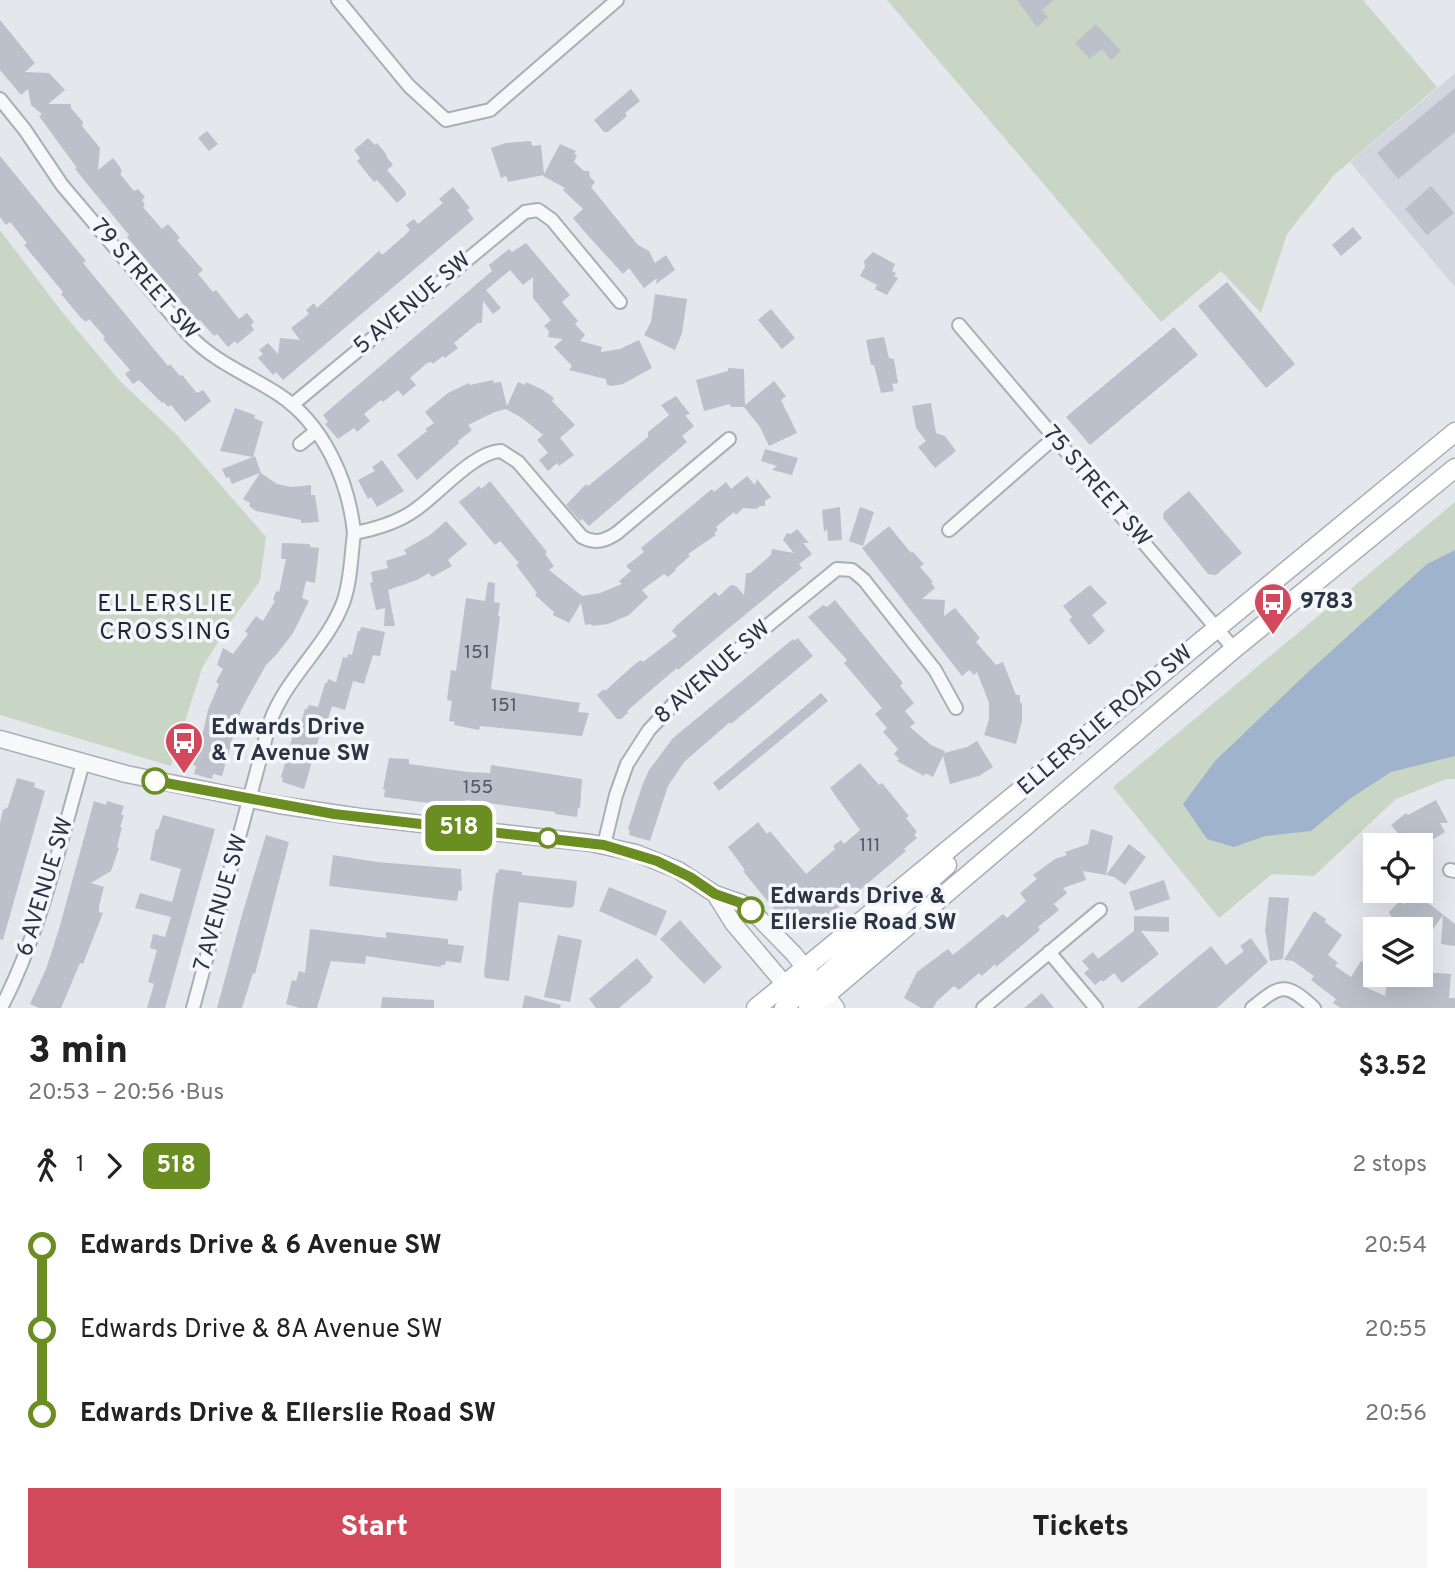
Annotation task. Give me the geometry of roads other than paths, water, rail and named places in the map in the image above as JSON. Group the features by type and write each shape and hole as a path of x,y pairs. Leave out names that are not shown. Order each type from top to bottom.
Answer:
{"main road":[{"name":"ELLERSLIE ROAD SW","path":"805,967 1455,432"},
{"name":"ELLERSLIE ROAD SW","path":"756,1008 826,996 1234,649 1455,468"},
{"path":"826,996 994,814"},
{"path":"798,1002 805,967"}],"street":[{"path":"338,0 409,86 446,120 490,110 617,0"},
{"name":"79 STREET SW","path":"0,99 25,130 62,185 197,344 225,365 265,386 292,405 315,432 342,476 354,533"},
{"name":"5 AVENUE SW","path":"292,405 525,212 538,210 552,220 620,302"},
{"name":"75 STREET SW","path":"959,324 1234,649"},
{"path":"300,444 315,432"},
{"path":"949,530 1054,438"},
{"path":"354,533 403,518 476,461 491,452 501,451 518,462 576,532 588,541 606,539 617,533 729,439"},
{"name":"7 AVENUE SW","path":"193,1008 274,710 292,678 329,629 343,603 354,533"},
{"name":"8 AVENUE SW","path":"604,845 616,795 627,764 656,721 681,697 837,569 845,568 861,576 935,670 956,708"},
{"path":"0,739 166,784 250,800 360,817 604,845 657,861 690,877 715,894 741,903 753,912 805,967 826,996"},
{"name":"6 AVENUE SW","path":"1,1008 23,962 39,919 82,763"},
{"path":"715,894 733,923 798,1002"},
{"path":"983,1008 1100,910"},
{"path":"1049,952 1096,1008"},
{"path":"1252,1008 1270,993 1284,988 1295,990 1314,1008"}],"water":[{"path":"1455,550 1455,756 1391,772 1351,798 1311,831 1265,836 1234,847 1207,839 1183,804 1215,761 1427,564"}],"place":[{"name":"9783","path":"1273,636"},
{"name":"Edwards Drive & 7 Avenue SW","path":"184,775"},
{"name":"Edwards Drive & Ellerslie Road SW","path":"751,910"}],"district":[{"name":"ELLERSLIE CROSSING","path":"166,619"}]}
